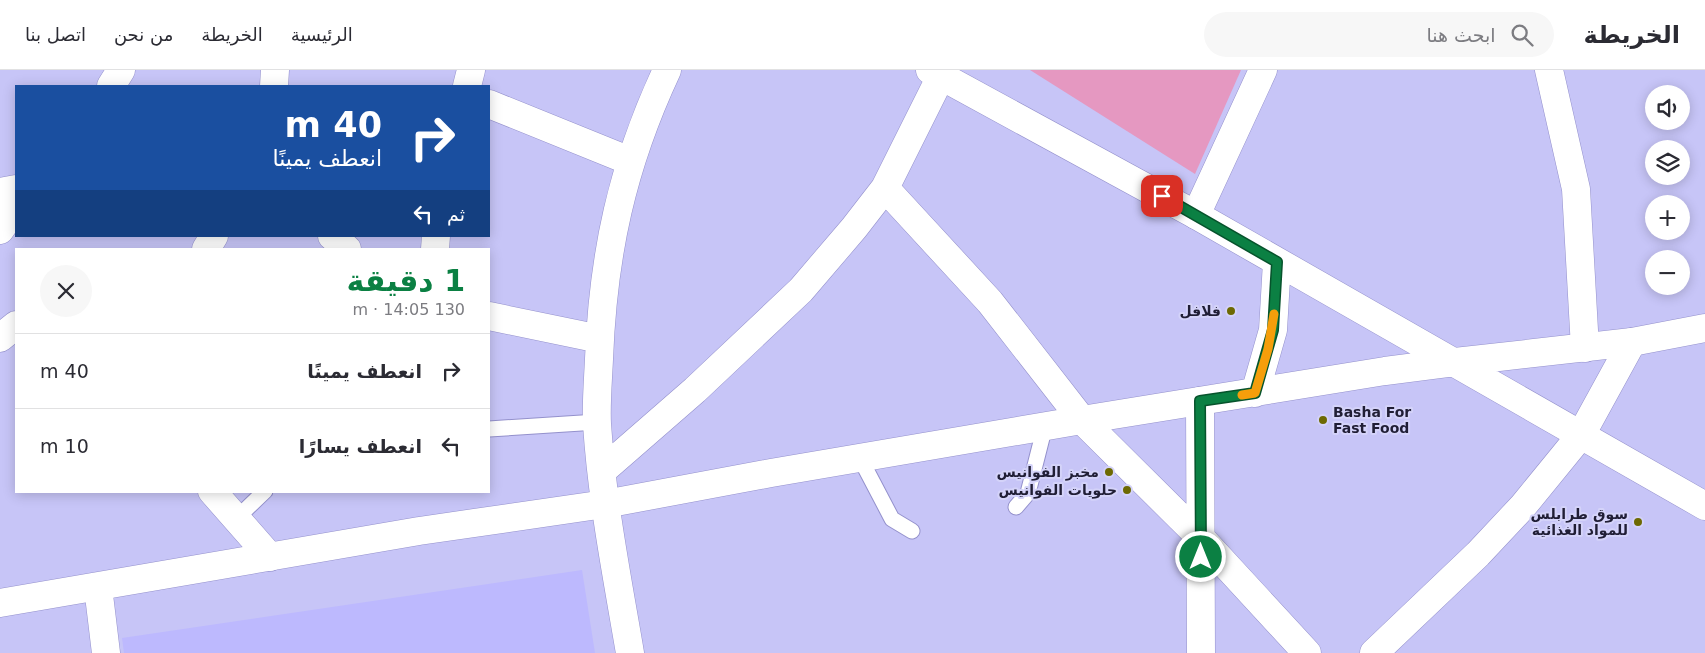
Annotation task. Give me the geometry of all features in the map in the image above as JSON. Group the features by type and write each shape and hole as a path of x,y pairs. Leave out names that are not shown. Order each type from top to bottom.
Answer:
{"street":[{"path":"112,85 121,70"},
{"path":"274,85 275,70"},
{"path":"467,85 470,70"},
{"path":"630,653 605,504 597,422 600,339 607,262 613,228 630,161 653,100 667,70"},
{"path":"1196,215 1263,70"},
{"path":"1548,70 1576,189 1585,348"},
{"path":"602,471 695,390 801,290 854,228 885,188 938,72 1196,215 1705,506"},
{"path":"490,104 630,161"},
{"path":"885,188 990,302 1082,420 1201,538 1307,653"},
{"path":"0,192 15,189"},
{"path":"0,230 15,208"},
{"path":"207,248 213,237"},
{"path":"333,237 345,248"},
{"path":"1255,393 1273,330 1277,262"},
{"path":"490,316 600,339"},
{"path":"0,338 15,326"},
{"path":"0,603 418,532 605,504 1082,420 1455,362 1632,342 1705,328"},
{"path":"1374,653 1478,554 1523,506 1581,435 1632,342"},
{"path":"1200,401 1201,653"},
{"path":"214,493 270,557"},
{"path":"98,587 106,653"}],"lane":[{"path":"490,429 597,422"},
{"path":"1016,507 1028,493 1045,426"},
{"path":"860,458 892,519 912,531"},
{"path":"236,519 263,493"}],"shaded area":[{"path":"1030,70 1241,70 1195,174"},
{"path":"582,570 595,653 124,653 122,638"}],"slow traffic":[{"path":"1242,395 1255,393 1273,330 1274,314"}],"place":[{"name":"فلافل","path":"1231,311"},
{"name":"Basha For Fast Food","path":"1323,420"},
{"name":"مخبز الفوانيس","path":"1109,472"},
{"name":"حلويات الفوانيس","path":"1127,490"},
{"name":"سوق طرابلس للمواد الغذائية","path":"1638,522"}],"route":[{"path":"1162,196 1277,262 1273,330 1255,393 1200,401 1201,557"}]}
